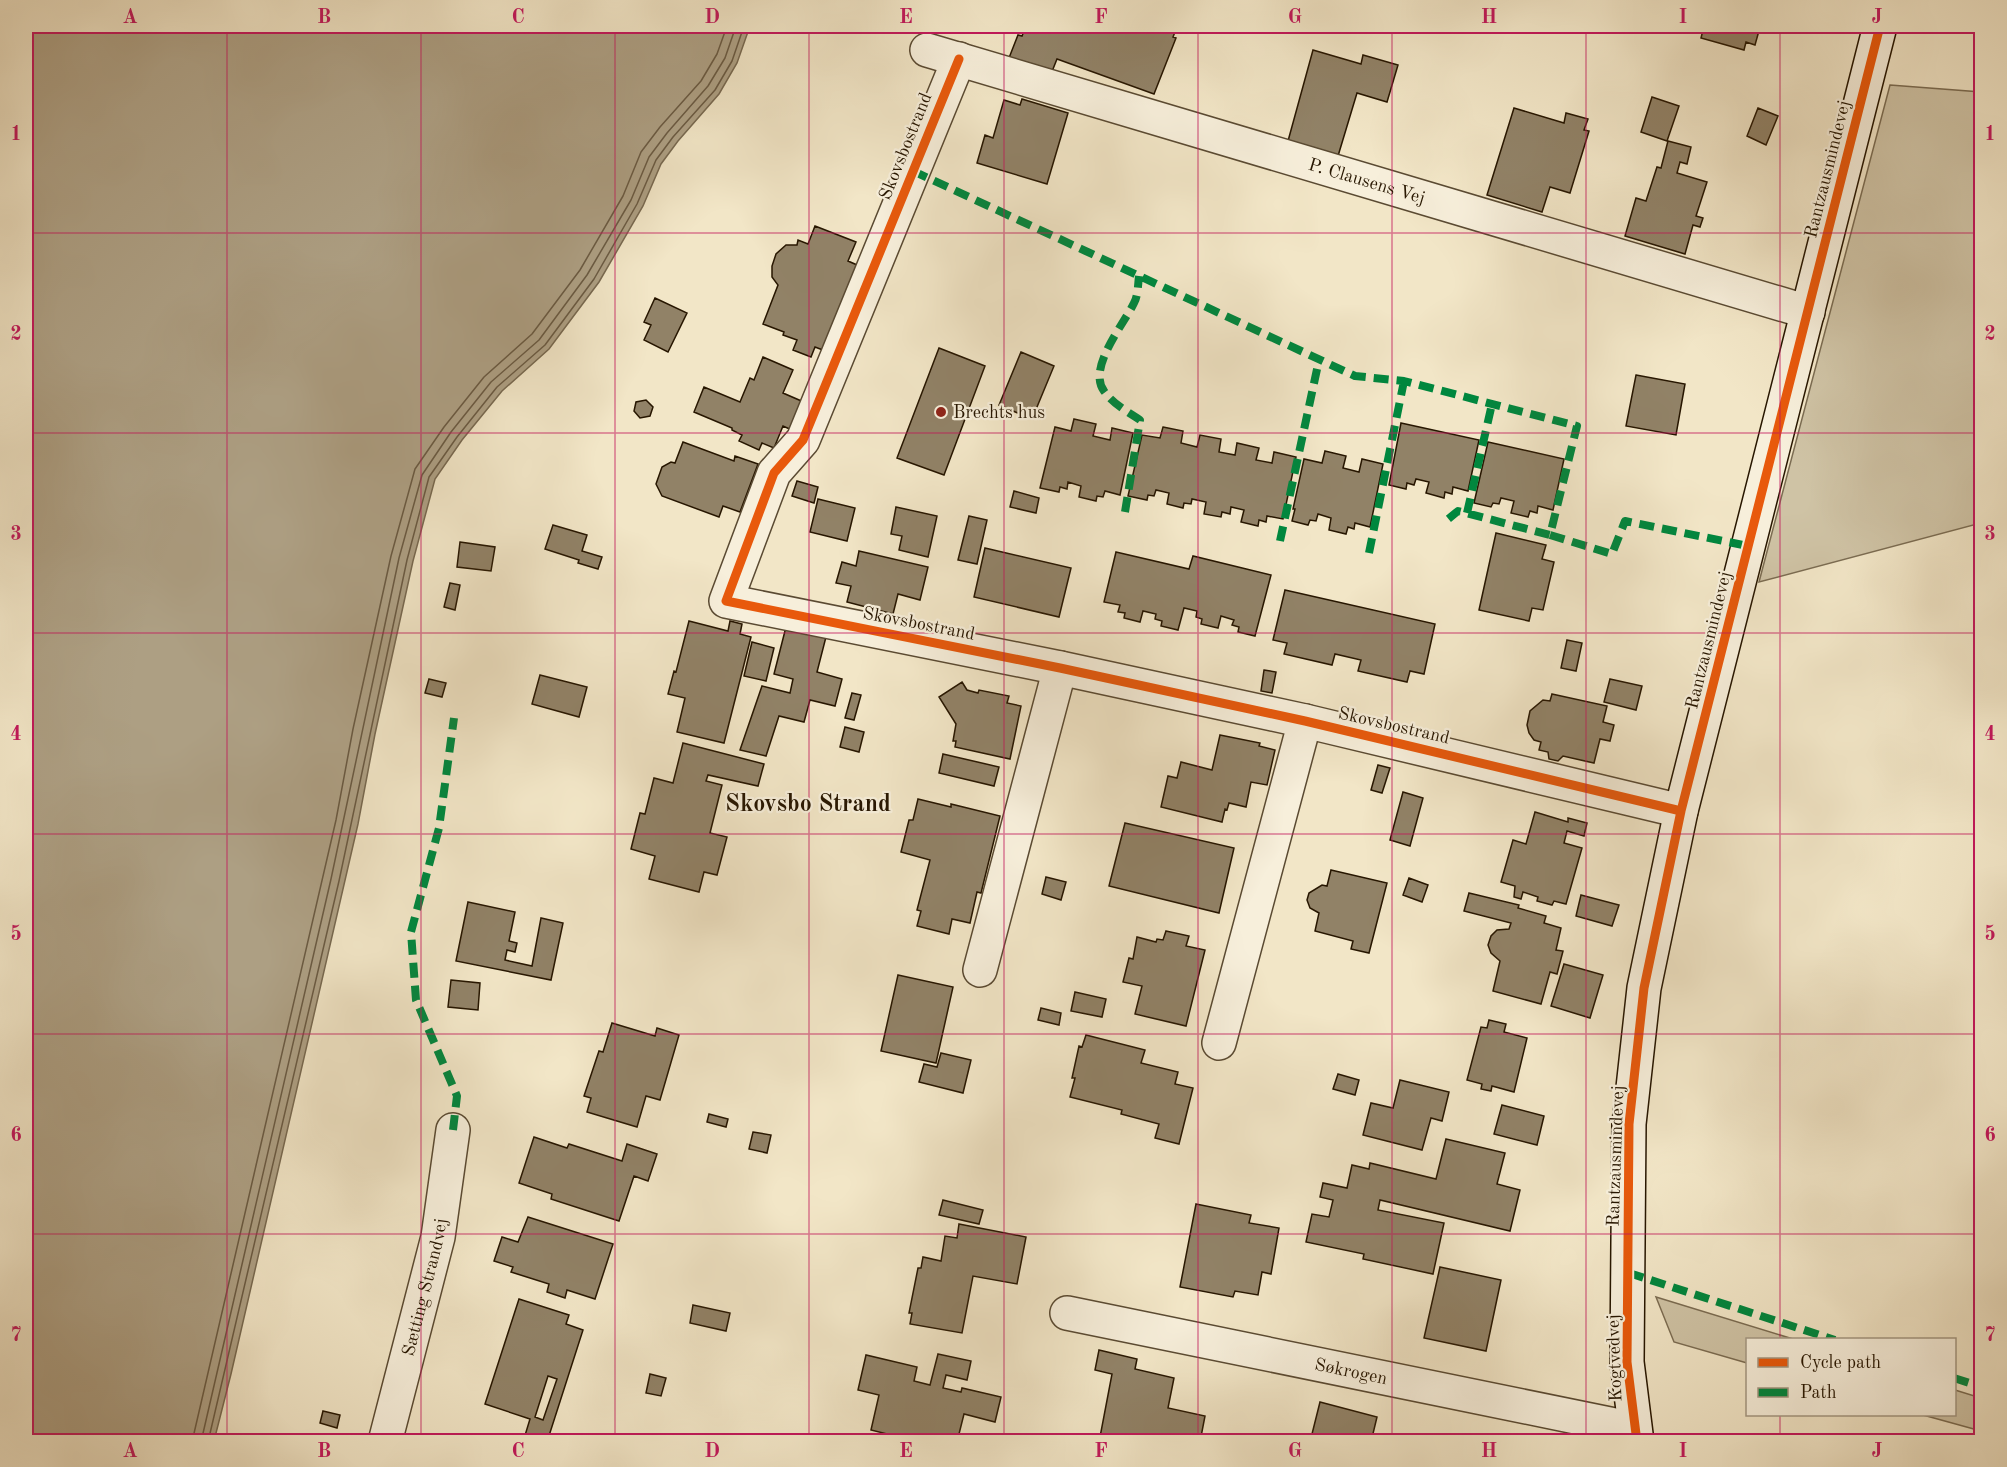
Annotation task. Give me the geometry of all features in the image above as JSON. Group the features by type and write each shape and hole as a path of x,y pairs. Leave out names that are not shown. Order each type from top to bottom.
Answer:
{"street":[{"name":"Rantzausmindevej","path":"1629,1273 1629,1124 1644,988 1681,811 1880,26"},
{"name":"P. Clausens Vej","path":"927,50 1808,312"},
{"name":"Skovsbostrand","path":"959,59 803,440 774,473 726,601 1060,668 1305,721 1681,811"},
{"path":"980,970 1060,668"},
{"path":"1220,1043 1305,721"},
{"name":"Sætting Strandvej","path":"386,1442 438,1237 453,1130"},
{"name":"Kogtvedvej","path":"1629,1273 1627,1362 1635,1435"},
{"name":"Søkrogen","path":"1067,1313 1635,1435"}],"shaded area":[{"path":"1890,85 1981,92 1981,523 1759,582"},
{"path":"1656,1297 1790,1338 1746,1338 1746,1363 1674,1342"},
{"path":"1956,1390 1981,1398 1981,1431 1927,1416 1956,1416"}],"water":[{"path":"26,26 750,26 737,63 719,94 661,164 643,206 599,282 549,349 502,391 462,440 435,479 413,561 358,824 214,1441 26,1441"}],"building":[{"path":"1026,26 1141,26 1152,30 1154,26 1177,27 1173,37 1176,38 1154,94 1057,59 1049,79 1007,63 1018,35 1022,36"},
{"path":"1704,26 1760,27 1755,45 1746,42 1744,50 1701,38"},
{"path":"1313,50 1361,64 1363,55 1398,65 1387,102 1357,93 1338,156 1288,141"},
{"path":"1652,97 1679,106 1667,141 1641,132"},
{"path":"1022,99 1068,113 1047,184 977,163 985,135 993,138 1004,100 1020,105"},
{"path":"1514,108 1564,123 1566,113 1588,119 1584,130 1589,131 1570,193 1550,187 1542,212 1487,195"},
{"path":"1758,108 1778,116 1766,145 1747,136"},
{"path":"1668,141 1691,147 1687,164 1680,162 1677,173 1707,182 1696,216 1703,218 1700,227 1693,225 1685,254 1625,236 1636,198 1646,201 1657,167 1661,168"},
{"path":"815,226 856,242 848,261 864,268 828,352 815,347 811,357 793,350 797,340 763,324 778,285 772,277 772,266 776,254 786,245 797,245 798,240 808,244"},
{"path":"655,298 687,313 668,352 644,340 651,325 644,322"},
{"name":"Brechts hus","path":"939,348 985,366 944,475 897,458"},
{"path":"1021,352 1054,366 1032,419 999,405"},
{"path":"763,357 793,370 783,393 806,403 794,431 783,426 774,448 762,443 759,450 739,441 742,435 732,428 694,412 704,387 740,402 750,378 754,380"},
{"path":"1636,375 1685,384 1676,435 1626,426"},
{"path":"646,400 653,407 650,416 640,418 634,411 636,402"},
{"path":"1074,419 1096,424 1093,436 1110,440 1112,428 1133,433 1120,495 1105,491 1103,497 1097,496 1096,501 1079,497 1081,486 1068,482 1067,489 1060,487 1059,492 1040,488 1055,427 1071,431"},
{"path":"1401,423 1479,440 1468,491 1453,487 1452,494 1445,492 1444,498 1426,493 1429,482 1416,479 1414,485 1407,483 1406,489 1389,485"},
{"path":"1163,427 1183,431 1181,443 1197,447 1200,435 1221,439 1219,452 1235,455 1237,443 1259,448 1256,460 1272,463 1274,452 1296,457 1283,519 1267,516 1266,522 1259,520 1258,526 1241,522 1244,510 1231,507 1230,514 1222,512 1221,517 1204,514 1206,502 1192,499 1191,504 1184,503 1183,508 1167,504 1169,493 1156,490 1154,496 1148,495 1147,500 1128,496 1142,435 1160,438"},
{"path":"683,442 734,461 735,456 758,464 740,512 723,506 719,517 662,496 656,484 662,467 671,462 675,463"},
{"path":"1488,442 1564,459 1553,510 1538,506 1537,513 1530,511 1528,517 1511,513 1514,501 1501,498 1499,504 1493,503 1491,507 1474,503"},
{"path":"1325,451 1346,456 1343,468 1359,472 1362,459 1383,464 1370,527 1355,523 1354,529 1348,527 1346,534 1329,530 1331,518 1318,514 1316,521 1310,520 1308,525 1292,521 1304,459 1322,463"},
{"path":"797,481 818,487 814,503 792,496"},
{"path":"1014,491 1039,498 1036,513 1010,507"},
{"path":"818,499 855,508 847,541 810,532"},
{"path":"896,507 937,516 928,557 899,550 902,536 891,534"},
{"path":"969,516 987,520 977,564 958,560"},
{"path":"553,525 587,535 582,551 602,557 598,569 545,549"},
{"path":"1496,533 1546,545 1542,559 1554,562 1543,610 1532,608 1529,621 1479,610"},
{"path":"460,542 495,547 491,571 457,567"},
{"path":"985,548 1071,568 1059,617 974,597"},
{"path":"859,551 928,567 920,600 898,594 893,614 847,602 851,586 836,583 842,562 856,566"},
{"path":"1116,552 1189,569 1193,556 1271,575 1255,636 1238,632 1239,627 1232,625 1234,620 1221,616 1218,628 1201,624 1202,619 1196,617 1197,611 1184,608 1178,630 1161,626 1162,621 1155,619 1156,614 1143,611 1140,622 1124,618 1125,613 1118,612 1120,605 1104,602"},
{"path":"450,583 460,585 455,610 444,607"},
{"path":"1285,590 1435,624 1424,674 1410,671 1407,682 1358,671 1361,660 1335,654 1332,665 1284,654 1287,643 1273,640"},
{"path":"689,621 728,631 730,621 742,624 740,634 751,637 724,743 677,732 685,698 668,694"},
{"path":"787,623 827,633 817,672 842,679 835,706 810,700 804,722 779,716 766,756 740,750 762,686 790,693 793,679 774,674"},
{"path":"1567,640 1582,643 1576,671 1561,668"},
{"path":"752,642 774,648 766,681 744,676"},
{"path":"1264,670 1276,672 1272,693 1261,691"},
{"path":"540,675 587,687 579,717 532,704"},
{"path":"429,679 446,683 442,697 425,693"},
{"path":"1610,679 1642,686 1636,710 1604,702"},
{"path":"962,682 967,690 1009,696 1007,703 1021,706 1010,759 955,747 956,741 953,741 956,724 939,697"},
{"path":"852,693 861,695 854,720 845,718"},
{"path":"1552,694 1607,706 1603,722 1614,725 1610,741 1600,739 1594,763 1563,756 1558,761 1549,759 1548,752 1539,750 1541,742 1534,740 1527,725 1530,711 1543,700 1550,701"},
{"path":"845,727 864,732 859,752 840,747"},
{"path":"1220,735 1260,743 1259,746 1275,750 1267,785 1251,782 1246,807 1229,803 1222,822 1161,807 1168,776 1177,778 1181,762 1212,770"},
{"path":"683,743 764,764 758,786 708,775 706,781 722,785 710,833 727,837 717,875 704,872 699,892 649,879 655,856 631,849 640,813 645,814 654,778 673,783"},
{"path":"943,754 999,767 994,786 939,773"},
{"path":"1378,765 1390,768 1382,793 1371,790"},
{"path":"1403,792 1423,798 1410,846 1390,840"},
{"path":"918,799 951,807 951,804 1000,816 981,893 977,892 970,923 952,919 949,934 917,926 921,911 917,910 930,860 901,852 909,820 913,820"},
{"path":"1535,812 1568,822 1568,818 1587,823 1584,836 1567,831 1564,843 1582,848 1566,904 1554,901 1552,905 1537,901 1538,897 1523,892 1521,899 1514,897 1515,886 1501,882 1513,840 1526,844"},
{"path":"1125,823 1234,848 1219,913 1109,886"},
{"path":"1331,870 1387,883 1369,953 1351,949 1353,941 1315,931 1319,913 1310,908 1307,900 1309,893 1322,885 1327,886"},
{"path":"1046,877 1066,882 1061,900 1042,894"},
{"path":"1409,878 1428,885 1422,902 1403,895"},
{"path":"1469,893 1519,905 1518,908 1546,916 1544,923 1561,928 1556,950 1563,951 1557,974 1550,972 1541,1004 1493,991 1500,961 1491,953 1488,945 1491,936 1497,930 1509,929 1511,923 1464,911"},
{"path":"1581,895 1619,905 1612,926 1576,916"},
{"path":"468,902 515,912 509,941 517,943 515,952 507,950 505,960 532,966 541,918 563,923 551,980 456,961"},
{"path":"1166,931 1189,936 1186,946 1205,950 1186,1026 1135,1014 1142,986 1123,982 1129,958 1133,959 1137,937 1156,942 1157,939 1163,940"},
{"path":"1564,964 1603,975 1590,1018 1551,1006"},
{"path":"898,975 953,987 936,1063 881,1051"},
{"path":"451,980 480,983 478,1010 448,1007"},
{"path":"1075,992 1106,999 1102,1017 1071,1011"},
{"path":"1041,1008 1061,1013 1059,1025 1038,1020"},
{"path":"1489,1020 1506,1024 1504,1032 1527,1038 1514,1092 1492,1086 1491,1091 1481,1089 1482,1084 1467,1080 1481,1027 1487,1028"},
{"path":"612,1023 655,1036 657,1028 679,1035 660,1100 646,1096 637,1127 587,1112 591,1098 584,1096 599,1051 603,1052"},
{"path":"1086,1035 1145,1050 1141,1063 1178,1072 1175,1084 1193,1088 1179,1144 1155,1138 1159,1124 1121,1114 1122,1110 1070,1097 1079,1046 1082,1047"},
{"path":"941,1053 971,1060 963,1093 919,1082 924,1064 937,1067"},
{"path":"1338,1074 1359,1080 1355,1095 1333,1089"},
{"path":"1400,1080 1449,1092 1442,1121 1431,1118 1422,1150 1363,1135 1371,1103 1393,1108"},
{"path":"1502,1105 1544,1116 1537,1145 1494,1134"},
{"path":"709,1114 728,1119 726,1127 707,1122"},
{"path":"753,1132 771,1135 767,1153 749,1149"},
{"path":"534,1137 567,1148 569,1144 622,1161 627,1144 657,1154 648,1181 634,1176 619,1221 551,1199 552,1194 519,1183"},
{"path":"1446,1139 1505,1153 1497,1184 1520,1190 1510,1231 1380,1200 1378,1210 1444,1223 1433,1274 1363,1259 1364,1254 1306,1242 1312,1214 1329,1217 1333,1200 1320,1197 1323,1183 1347,1188 1352,1165 1369,1169 1370,1163 1436,1179"},
{"path":"943,1200 983,1210 979,1224 939,1215"},
{"path":"1196,1204 1251,1215 1249,1223 1279,1228 1271,1274 1262,1272 1258,1295 1235,1291 1233,1297 1180,1287"},
{"path":"528,1217 613,1244 595,1299 567,1290 565,1298 547,1292 549,1284 511,1272 513,1267 494,1261 502,1237 518,1242"},
{"path":"959,1224 1026,1237 1017,1284 973,1276 962,1333 910,1324 912,1313 909,1313 918,1268 921,1268 923,1257 941,1261 945,1236 957,1238"},
{"path":"1440,1267 1501,1280 1486,1351 1424,1338"},
{"path":"519,1299 569,1315 566,1324 583,1330 547,1442 523,1442 530,1419 485,1404","holes":["548,1376 557,1379 543,1420 535,1417"]},
{"path":"693,1305 730,1313 726,1331 690,1323"},
{"path":"1099,1350 1137,1359 1135,1369 1174,1378 1168,1408 1205,1416 1200,1442 1114,1442 1100,1437 1112,1374 1095,1370"},
{"path":"938,1354 971,1361 967,1380 946,1375 943,1388 961,1392 962,1388 1001,1397 995,1422 964,1414 957,1442 919,1442 871,1430 879,1395 858,1390 866,1355 917,1367 914,1381 930,1385"},
{"path":"650,1374 666,1378 661,1396 646,1393"},
{"path":"1320,1402 1377,1417 1371,1442 1310,1442"},
{"path":"323,1411 340,1415 337,1428 320,1423"}],"marked path":[{"path":"913,171 1355,376 1404,381 1577,426 1550,535 1458,511 1447,520"},
{"path":"1125,512 1140,420 1108,396 1100,381 1100,370 1109,346 1135,300 1139,276"},
{"path":"1280,541 1319,360"},
{"path":"1369,553 1404,381"},
{"path":"1467,513 1492,404"},
{"path":"1550,535 1612,554 1625,521 1748,546"},
{"path":"453,1130 457,1096 416,1000 411,932 439,828 454,718"},
{"path":"1629,1273 1829,1338"},
{"path":"1956,1379 1982,1387"}],"cycle path":[{"path":"1637,1442 1627,1362 1629,1124 1644,988 1681,811 1880,26"},
{"path":"959,59 803,440 774,473 726,601 1060,668 1305,721 1681,811"}],"place":[{"name":"Brechts hus","path":"941,412"}],"district":[{"name":"Skovsbo Strand","path":"808,803"}]}
